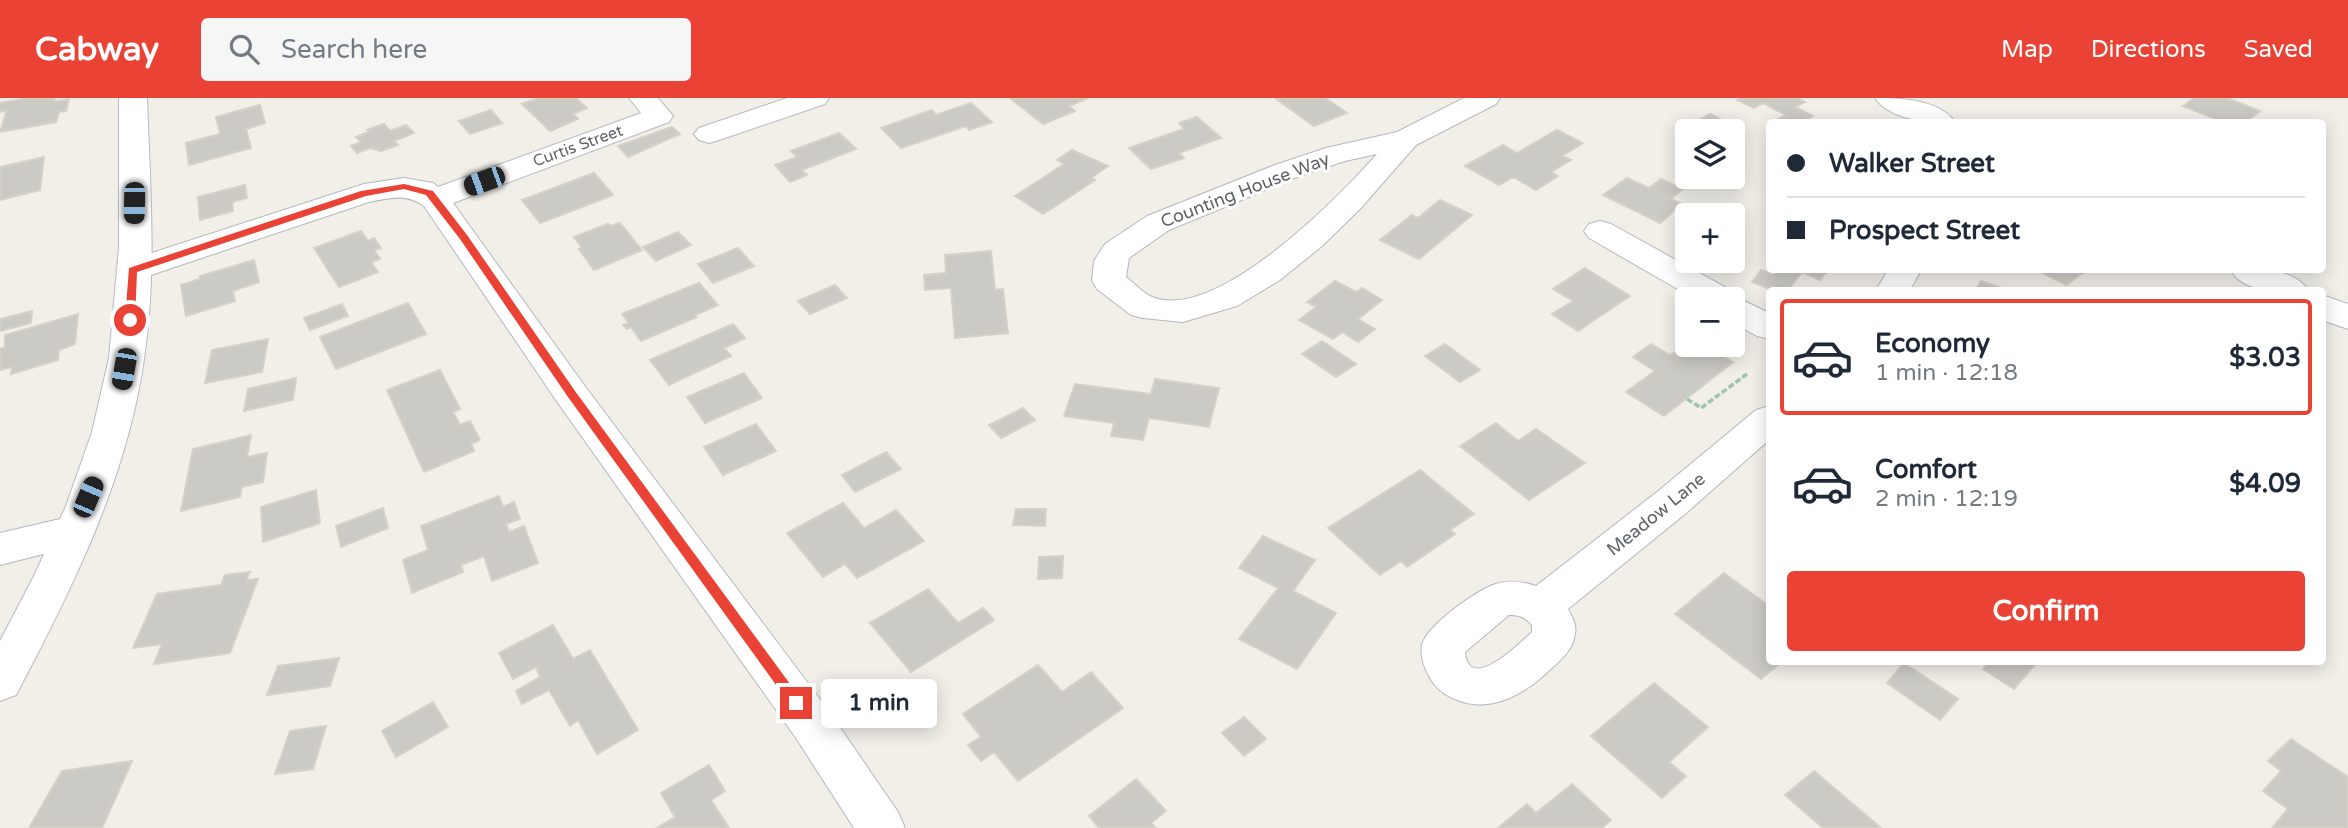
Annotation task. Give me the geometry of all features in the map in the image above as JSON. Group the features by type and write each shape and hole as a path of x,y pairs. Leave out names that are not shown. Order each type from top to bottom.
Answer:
{"street":[{"path":"0,682 74,532 96,480 120,394 129,344 133,270 133,98"},
{"name":"Curtis Street","path":"435,199 659,116 643,98"},
{"path":"709,134 815,98"},
{"name":"Counting House Way","path":"1406,139 1346,208 1303,245 1223,299 1184,313 1165,314 1132,301 1109,281 1108,270 1117,251 1158,223 1286,171 1406,139 1486,98"},
{"path":"1889,98 1934,119"},
{"path":"133,270 379,190 414,188 429,193 571,394 812,724 881,828"},
{"path":"1600,231 1699,287"},
{"path":"2254,273 2284,287"},
{"path":"2326,308 2348,318"},
{"path":"1745,314 1766,326"},
{"name":"Meadow Lane","path":"1541,606 1671,503 1766,422"},
{"path":"0,549 74,532"}],"path":[{"path":"1687,399 1701,408 1747,374"}],"building":[{"path":"28,98 55,98 54,102 69,99 66,111 59,112 56,122 0,132 7,110 0,112 0,103"},
{"path":"539,98 576,98 587,108 573,114 578,119 550,131 522,104"},
{"path":"1010,98 1088,98 1069,106 1075,111 1043,124"},
{"path":"1275,98 1325,98 1347,113 1314,126"},
{"path":"1797,98 1805,102 1795,107 1813,116 1807,119 1778,119 1786,115 1763,103 1754,108 1737,100"},
{"path":"2194,98 2227,98 2260,111 2250,119 2216,119 2183,106"},
{"path":"971,103 992,122 969,130 966,126 901,148 881,128 932,110 936,115"},
{"path":"260,105 265,123 246,129 251,148 189,165 186,143 220,134 216,117"},
{"path":"491,110 502,123 470,134 459,121"},
{"path":"1710,114 1720,119 1701,119"},
{"path":"1197,117 1221,138 1179,153 1184,158 1151,169 1129,148 1184,129 1179,123"},
{"path":"384,124 390,131 406,125 414,133 394,141 398,145 381,151 370,148 357,153 351,146 361,142 356,137"},
{"path":"672,127 680,134 628,157 618,146"},
{"path":"1557,130 1583,143 1562,156 1571,160 1551,172 1558,176 1536,190 1513,177 1499,185 1465,166 1503,145 1517,153"},
{"path":"839,133 856,149 802,170 807,175 790,182 775,165 797,157 791,151"},
{"path":"1072,150 1108,166 1091,178 1095,180 1043,214 1015,196 1064,164 1057,160"},
{"path":"44,157 40,190 0,200 0,167"},
{"path":"594,173 613,195 540,223 522,200"},
{"path":"1627,178 1649,188 1661,179 1675,185 1675,189 1683,189 1671,199 1680,203 1675,203 1675,210 1660,223 1603,195"},
{"path":"245,185 247,198 232,202 233,211 200,220 198,197"},
{"path":"1440,200 1472,215 1419,259 1380,240 1412,215 1418,218"},
{"path":"620,223 642,250 594,270 574,237 608,224 610,226"},
{"path":"361,231 368,241 374,238 381,248 374,250 380,259 371,262 378,272 339,287 314,248"},
{"path":"678,232 691,245 656,261 643,247"},
{"path":"738,248 754,266 713,283 698,264"},
{"path":"991,251 995,290 1003,289 1008,333 955,338 951,288 925,290 924,275 946,273 945,255"},
{"path":"254,260 259,282 233,291 235,301 186,316 181,285 200,279 200,276"},
{"path":"1585,268 1630,296 1578,331 1552,314 1573,301 1553,289"},
{"path":"1761,270 1773,275 1801,273 1790,287 1766,288 1752,282"},
{"path":"1804,273 1826,273 1820,280"},
{"path":"2043,273 2083,273 2066,285"},
{"path":"1335,281 1356,292 1362,288 1382,300 1358,319 1375,329 1358,342 1342,332 1333,339 1299,320 1316,307 1307,302"},
{"path":"1981,281 1999,287 1978,287"},
{"path":"699,283 718,305 641,341 631,327 627,329 623,325 629,323 622,314"},
{"path":"835,285 847,298 810,314 798,301"},
{"path":"408,303 426,334 336,369 320,337"},
{"path":"342,304 348,316 310,330 304,318"},
{"path":"32,311 31,323 0,331 0,319"},
{"path":"78,314 75,344 59,350 58,360 11,374 12,367 0,370 0,349 5,347 5,335"},
{"path":"733,324 745,338 724,348 731,356 669,385 650,360"},
{"path":"268,339 262,372 205,383 212,350"},
{"path":"1322,341 1356,364 1336,377 1302,354"},
{"path":"1445,344 1480,370 1460,382 1425,356"},
{"path":"1651,344 1670,355 1675,352 1675,357 1724,357 1733,362 1664,416 1626,392 1655,371 1633,357"},
{"path":"440,370 460,409 453,412 460,425 470,421 480,440 471,444 474,451 424,472 387,390"},
{"path":"744,373 762,398 705,423 687,397"},
{"path":"296,378 293,400 244,411 248,389"},
{"path":"1155,379 1219,388 1209,427 1149,418 1143,440 1111,436 1114,423 1064,416 1075,384 1151,394"},
{"path":"1023,408 1035,420 1001,438 989,425"},
{"path":"1496,423 1518,441 1536,429 1585,463 1529,500 1460,446"},
{"path":"756,424 776,451 723,475 704,447"},
{"path":"251,435 247,457 267,453 263,482 242,487 240,497 181,511 193,449"},
{"path":"886,452 901,469 855,492 842,475"},
{"path":"1420,470 1474,514 1450,530 1455,534 1407,567 1401,561 1380,575 1328,528"},
{"path":"316,490 320,523 263,542 261,507"},
{"path":"499,496 503,507 514,502 520,519 506,524 509,532 524,526 538,563 492,581 484,556 461,565 463,572 412,593 403,560 428,550 421,526"},
{"path":"843,503 864,528 896,510 924,541 857,578 845,564 823,577 787,533"},
{"path":"383,508 388,528 341,547 336,526"},
{"path":"1016,509 1046,509 1045,526 1013,525"},
{"path":"1263,536 1315,560 1293,591 1336,613 1297,669 1239,639 1278,588 1239,568"},
{"path":"1063,556 1062,578 1038,579 1039,557"},
{"path":"250,572 246,580 258,579 230,653 154,664 162,644 133,648 157,594 221,585 225,575"},
{"path":"1724,573 1766,604 1766,665 1777,665 1761,679 1675,614"},
{"path":"928,589 958,623 983,608 994,620 911,672 870,623"},
{"path":"553,625 573,659 590,650 638,730 597,754 578,720 570,726 549,690 522,704 516,691 540,677 536,667 513,679 499,653"},
{"path":"339,658 330,686 267,695 278,666"},
{"path":"1038,665 1062,692 1091,672 1123,708 1018,781 994,752 981,761 968,745 981,737 963,714"},
{"path":"1902,665 1907,665 1958,699 1940,720 1887,683"},
{"path":"1986,665 2034,665 2014,689 1983,669"},
{"path":"1654,683 1708,727 1669,762 1686,776 1662,798 1591,736"},
{"path":"433,702 448,727 396,757 382,731"},
{"path":"1244,717 1266,739 1244,756 1222,733"},
{"path":"326,726 313,769 275,774 290,731"},
{"path":"2291,739 2348,777 2348,828 2272,828 2288,809 2263,791 2281,771 2268,761"},
{"path":"132,761 102,828 29,828 62,771"},
{"path":"709,765 725,791 711,800 729,828 657,828 675,817 661,793"},
{"path":"1814,771 1881,828 1823,828 1785,795"},
{"path":"1136,779 1166,811 1151,823 1156,828 1099,828 1089,816"},
{"path":"1572,784 1611,820 1602,828 1498,828 1527,804 1536,813"}],"route":[{"path":"130,320 133,270 364,193 393,187 429,193 464,237 571,394 796,703"}]}
